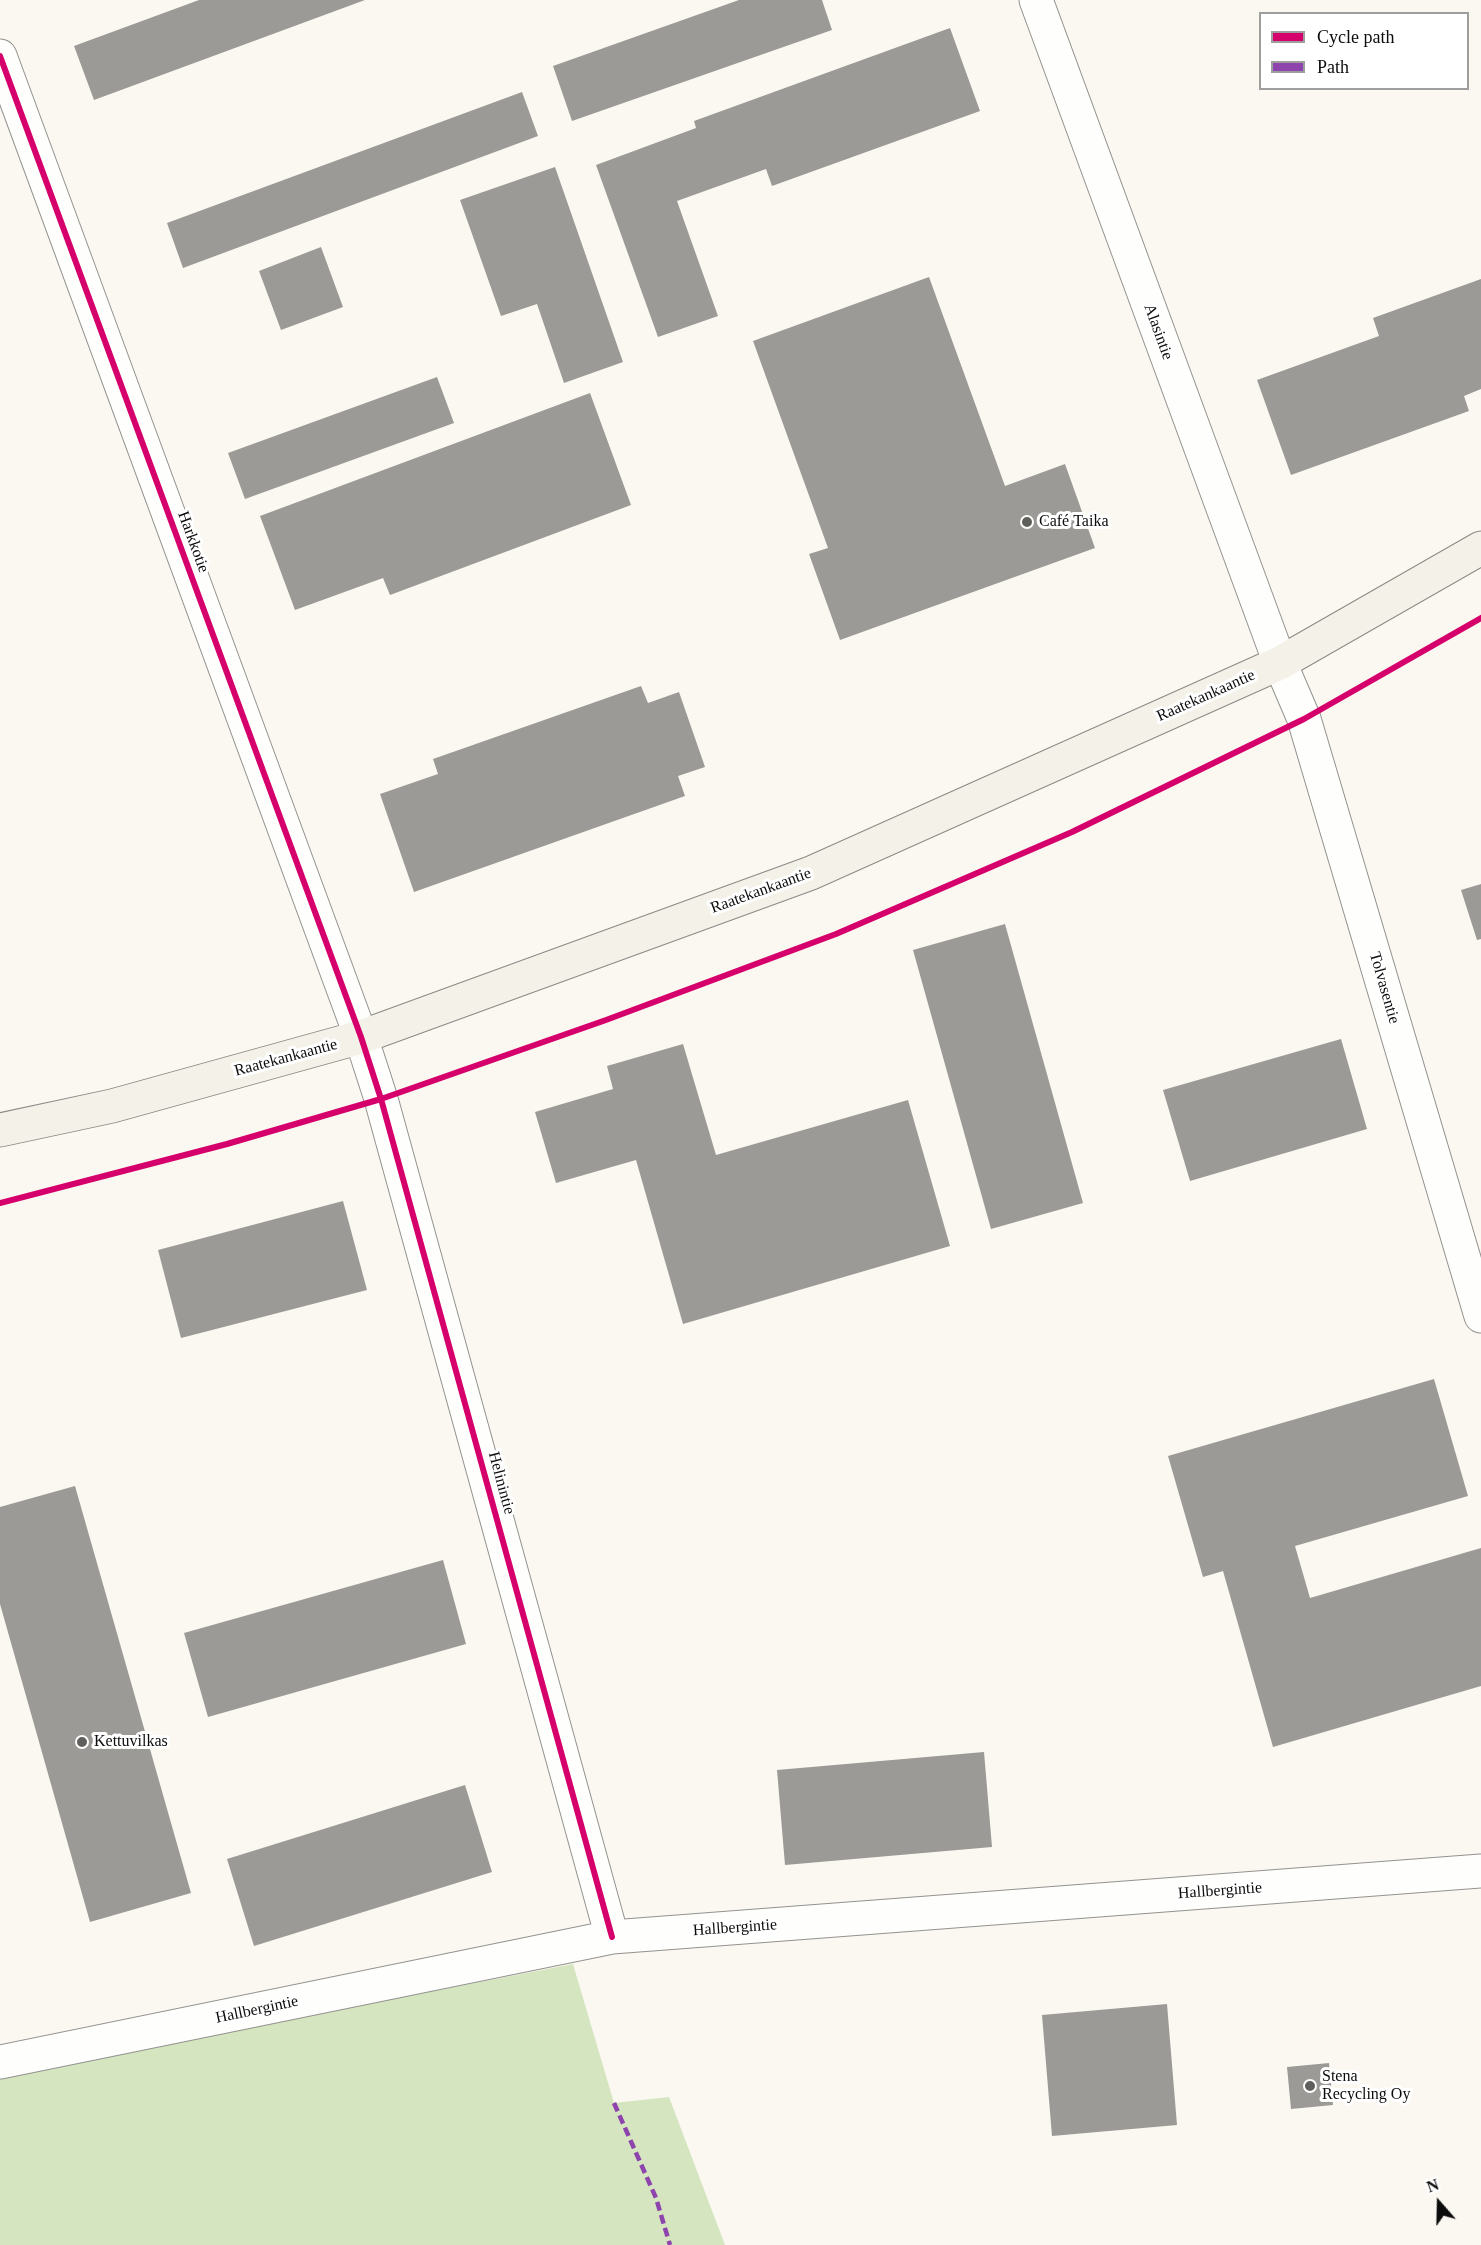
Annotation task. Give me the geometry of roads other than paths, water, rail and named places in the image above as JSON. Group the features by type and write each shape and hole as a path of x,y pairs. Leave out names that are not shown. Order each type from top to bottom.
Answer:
{"main road":[{"name":"Raatekankaantie","path":"0,1130 112,1106 361,1037 811,873 1280,663 1481,548"}],"street":[{"name":"Alasintie","path":"1036,0 1280,663"},
{"name":"Harkkotie","path":"0,56 361,1037"},
{"name":"Tolvasentie","path":"1280,663 1304,719 1481,1316"},
{"name":"Helinintie","path":"361,1037 381,1100 612,1937"},
{"name":"Hallbergintie","path":"0,2062 612,1937 1481,1871"}],"place":[{"name":"Café Taika","path":"1027,522"},
{"name":"Kettuvilkas","path":"82,1742"},
{"name":"Stena Recycling Oy","path":"1310,2086"}]}
